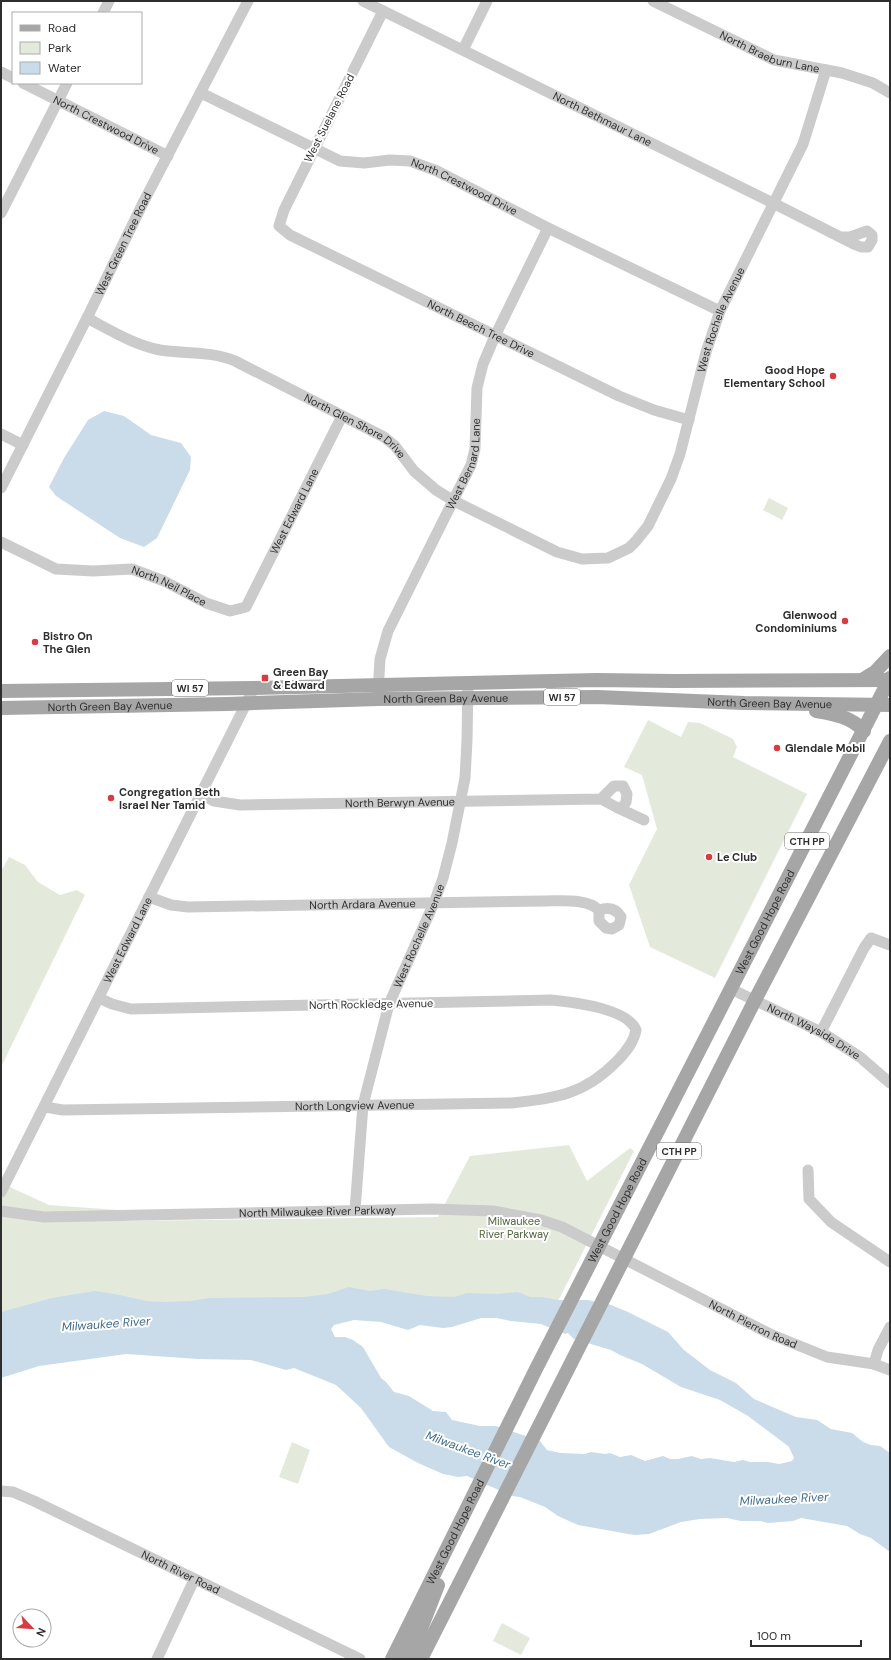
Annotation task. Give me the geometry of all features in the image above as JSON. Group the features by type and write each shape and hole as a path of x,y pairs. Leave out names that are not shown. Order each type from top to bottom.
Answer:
{"main road":[{"path":"862,680 875,672 890,656"},
{"name":"North Green Bay Avenue","path":"1,691 254,688 598,680 673,681 890,679"},
{"name":"West Good Hope Road","path":"392,1659 517,1406 731,989 864,731 883,705 890,679"},
{"name":"North Green Bay Avenue","path":"1,708 246,704 378,699 598,697 767,704 883,705"},
{"path":"767,704 843,716 857,724 864,731"},
{"name":"CTH PP","path":"624,1260 755,1000 887,751 890,741"},
{"path":"421,1659 624,1260"},
{"path":"406,1659 418,1634 441,1577 448,1546"}],"street":[{"path":"104,12 109,1"},
{"name":"West Green Tree Road","path":"1,488 87,318 110,268 248,1"},
{"name":"North Bethmaur Lane","path":"363,1 842,238"},
{"path":"463,50 487,1"},
{"name":"North Braeburn Lane","path":"653,1 774,60 842,73 873,83 890,93"},
{"name":"West Suelane Road","path":"279,226 284,210 383,11"},
{"name":"West Rochelle Avenue","path":"608,558 629,548 648,526 671,479 680,454 706,352 720,311 803,144 810,126 826,70"},
{"path":"1,72 12,78"},
{"name":"North Crestwood Drive","path":"25,84 168,156"},
{"path":"1,213 66,84"},
{"name":"North Crestwood Drive","path":"201,93 340,161 364,163 390,160 410,161 437,171 548,228 720,311"},
{"name":"North Beech Tree Drive","path":"279,226 290,235 625,399 654,410 689,420"},
{"name":"West Bernard Lane","path":"378,699 380,659 388,631 471,466 476,449 478,388 484,364 495,336 548,228"},
{"name":"North Glen Shore Drive","path":"87,318 152,348 225,357 384,437 395,446 422,480 454,501 557,552 582,559 608,558"},
{"name":"West Edward Lane","path":"246,607 342,416"},
{"path":"1,434 23,445"},
{"name":"North Neil Place","path":"1,542 56,569 93,571 132,569 164,581 206,603 230,611 246,607"},
{"name":"West Rochelle Avenue","path":"355,1210 363,1105 389,1004 434,903 443,878 452,843 461,801 464,778 467,740 468,683"},
{"name":"West Edward Lane","path":"1,1192 254,688"},
{"path":"601,799 614,786 622,786 626,790 627,798 625,805 622,808 618,808"},
{"name":"North Berwyn Avenue","path":"200,794 214,801 240,805 601,799 644,820"},
{"name":"North Ardara Avenue","path":"149,897 171,905 188,907 564,901 590,904 599,910"},
{"path":"821,1032 864,948 871,938 890,945"},
{"name":"North Wayside Drive","path":"731,989 821,1032 860,1057 890,1083"},
{"name":"North Rockledge Avenue","path":"99,998 112,1004 131,1009 551,1000 594,1006 632,1023 636,1030"},
{"name":"North Longview Avenue","path":"45,1107 63,1110 511,1103 552,1098 572,1093 585,1087 610,1068 626,1052 636,1030"},
{"path":"808,1170 809,1199 831,1222 890,1262"},
{"name":"North Milwaukee River Parkway","path":"1,1211 44,1217 466,1209 515,1214 562,1226 624,1260"},
{"name":"North Pierron Road","path":"624,1260 770,1334 828,1357 874,1364 890,1370"},
{"path":"874,1364 878,1350 890,1327"},
{"name":"North River Road","path":"1,1491 13,1492 30,1499 194,1580 360,1659"},
{"path":"157,1659 194,1580"}],"green space":[{"path":"769,498 788,508 782,520 763,510"},
{"name":"Le Club","path":"648,720 681,737 688,722 700,723 733,739 737,747 733,757 807,794 715,978 650,947 629,885 657,829 642,775 624,767"},
{"path":"9,857 25,865 38,882 60,895 77,890 85,895 1,1067 1,871"},
{"name":"Milwaukee River Parkway","path":"569,1145 587,1181 630,1148 634,1151 551,1315 389,1312 1,1351 1,1183 49,1205 132,1211 127,1221 438,1217 470,1156"},
{"path":"292,1442 310,1450 298,1484 279,1477"},
{"path":"502,1623 530,1638 521,1655 493,1641"}],"water":[{"path":"104,411 124,416 151,435 181,443 191,457 190,470 157,538 144,547 120,538 56,496 49,487 64,458 88,420"},
{"name":"Milwaukee River","path":"349,1287 370,1291 384,1289 427,1296 454,1297 467,1293 498,1294 518,1292 530,1297 542,1297 558,1300 588,1300 611,1305 628,1312 668,1332 684,1350 710,1370 736,1383 754,1399 796,1417 817,1420 831,1429 852,1433 863,1442 880,1446 890,1453 890,1552 871,1538 860,1534 847,1526 801,1518 793,1521 768,1523 760,1521 741,1521 727,1518 700,1519 681,1522 649,1534 634,1535 578,1525 558,1516 545,1507 520,1497 512,1496 467,1476 458,1477 443,1474 418,1463 389,1447 361,1408 336,1385 294,1368 286,1370 251,1360 198,1359 126,1354 39,1366 1,1378 1,1312 52,1298 95,1291 146,1301 167,1302 210,1298 304,1297 328,1294","holes":["481,1318 496,1318 541,1324 565,1334 568,1333 574,1339 611,1350 642,1364 681,1387 720,1400 748,1416 784,1443 789,1447 794,1458 792,1461 779,1464 768,1462 750,1462 743,1460 734,1462 710,1458 701,1459 692,1456 678,1459 670,1459 663,1456 645,1461 631,1455 620,1457 610,1453 560,1453 547,1450 540,1441 496,1426 480,1426 452,1420 446,1412 433,1411 409,1396 394,1392 381,1378 363,1347 353,1340 345,1337 335,1337 331,1329 334,1325 354,1320 381,1322 408,1330 420,1325 443,1328 452,1327"]}],"place":[{"name":"Good Hope Elementary School","path":"833,376"},
{"name":"Glenwood Condominiums","path":"845,621"},
{"name":"Bistro On The Glen","path":"35,642"},
{"name":"Green Bay & Edward","path":"265,678"},
{"name":"Glendale Mobil","path":"777,748"},
{"name":"Congregation Beth Israel Ner Tamid","path":"111,798"},
{"name":"Le Club","path":"709,857"}]}
